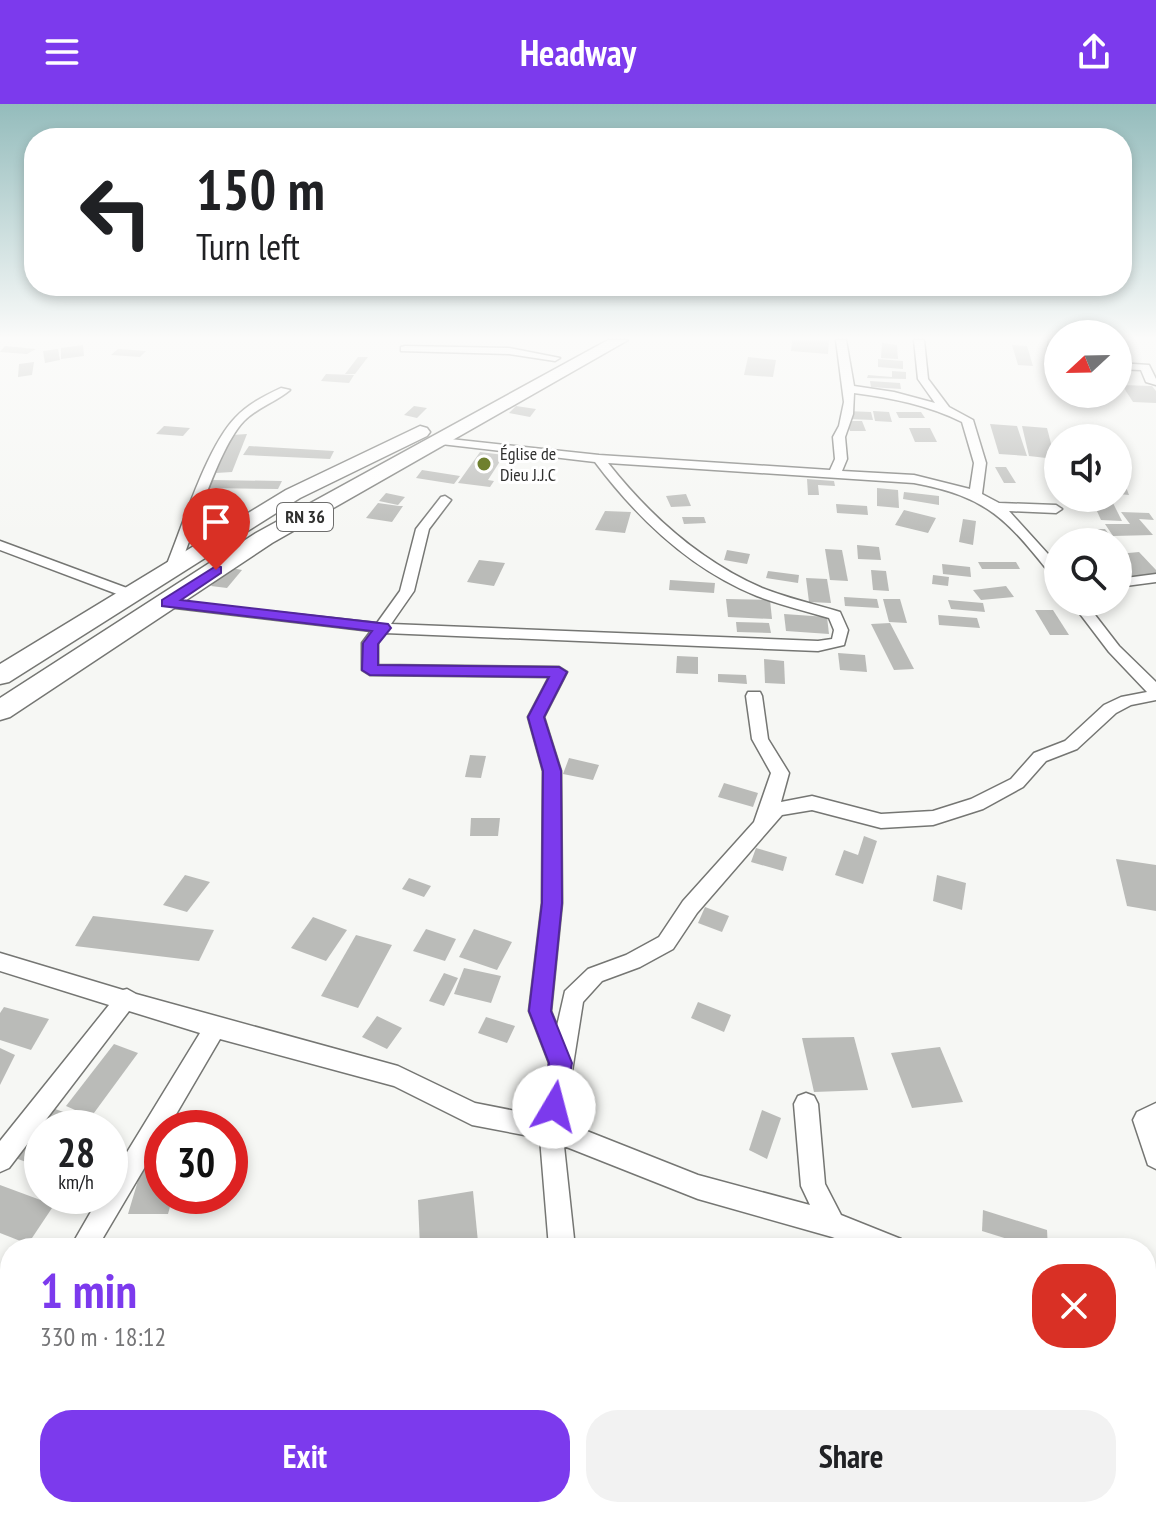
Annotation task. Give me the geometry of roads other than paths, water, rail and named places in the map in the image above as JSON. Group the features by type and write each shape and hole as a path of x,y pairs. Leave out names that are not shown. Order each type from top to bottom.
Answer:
{"main road":[{"name":"RN 36","path":"0,676 293,494 467,406"},
{"name":"RN 36","path":"0,711 264,538 503,406"}],"street":[{"path":"172,569 207,473 226,433 254,406"},
{"path":"834,475 841,459 839,437 844,430 848,406"},
{"path":"934,406 967,420 980,463 976,494"},
{"path":"441,441 599,459 914,479 946,484 976,494 1000,507 1044,558"},
{"path":"167,603 383,628 818,646 839,642 841,630 835,615 758,591 693,555 621,489 599,459"},
{"path":"445,500 423,529 407,591 370,643 370,670 559,672 536,717 552,771 552,903 540,1011 560,1063"},
{"path":"1000,507 1044,509"},
{"path":"0,545 130,594"},
{"path":"1132,581 1156,578"},
{"path":"561,1238 551,1129 573,998 595,975 633,961 666,943 690,907 777,809 812,803 881,821 933,818 977,804 1017,783 1040,757 1071,745 1110,709 1156,693 1114,649 1089,616"},
{"path":"739,853 770,809 780,773 760,739 754,696"},
{"path":"0,962 127,998 215,1028 398,1077 472,1114 551,1129 698,1187 832,1224 867,1238"},
{"path":"0,1160 127,998"},
{"path":"89,1238 215,1028"},
{"path":"806,1104 813,1186 832,1224"},
{"path":"1156,1114 1145,1120 1156,1157"}],"place":[{"name":"Église de Dieu J.J.C","path":"484,464"}]}
